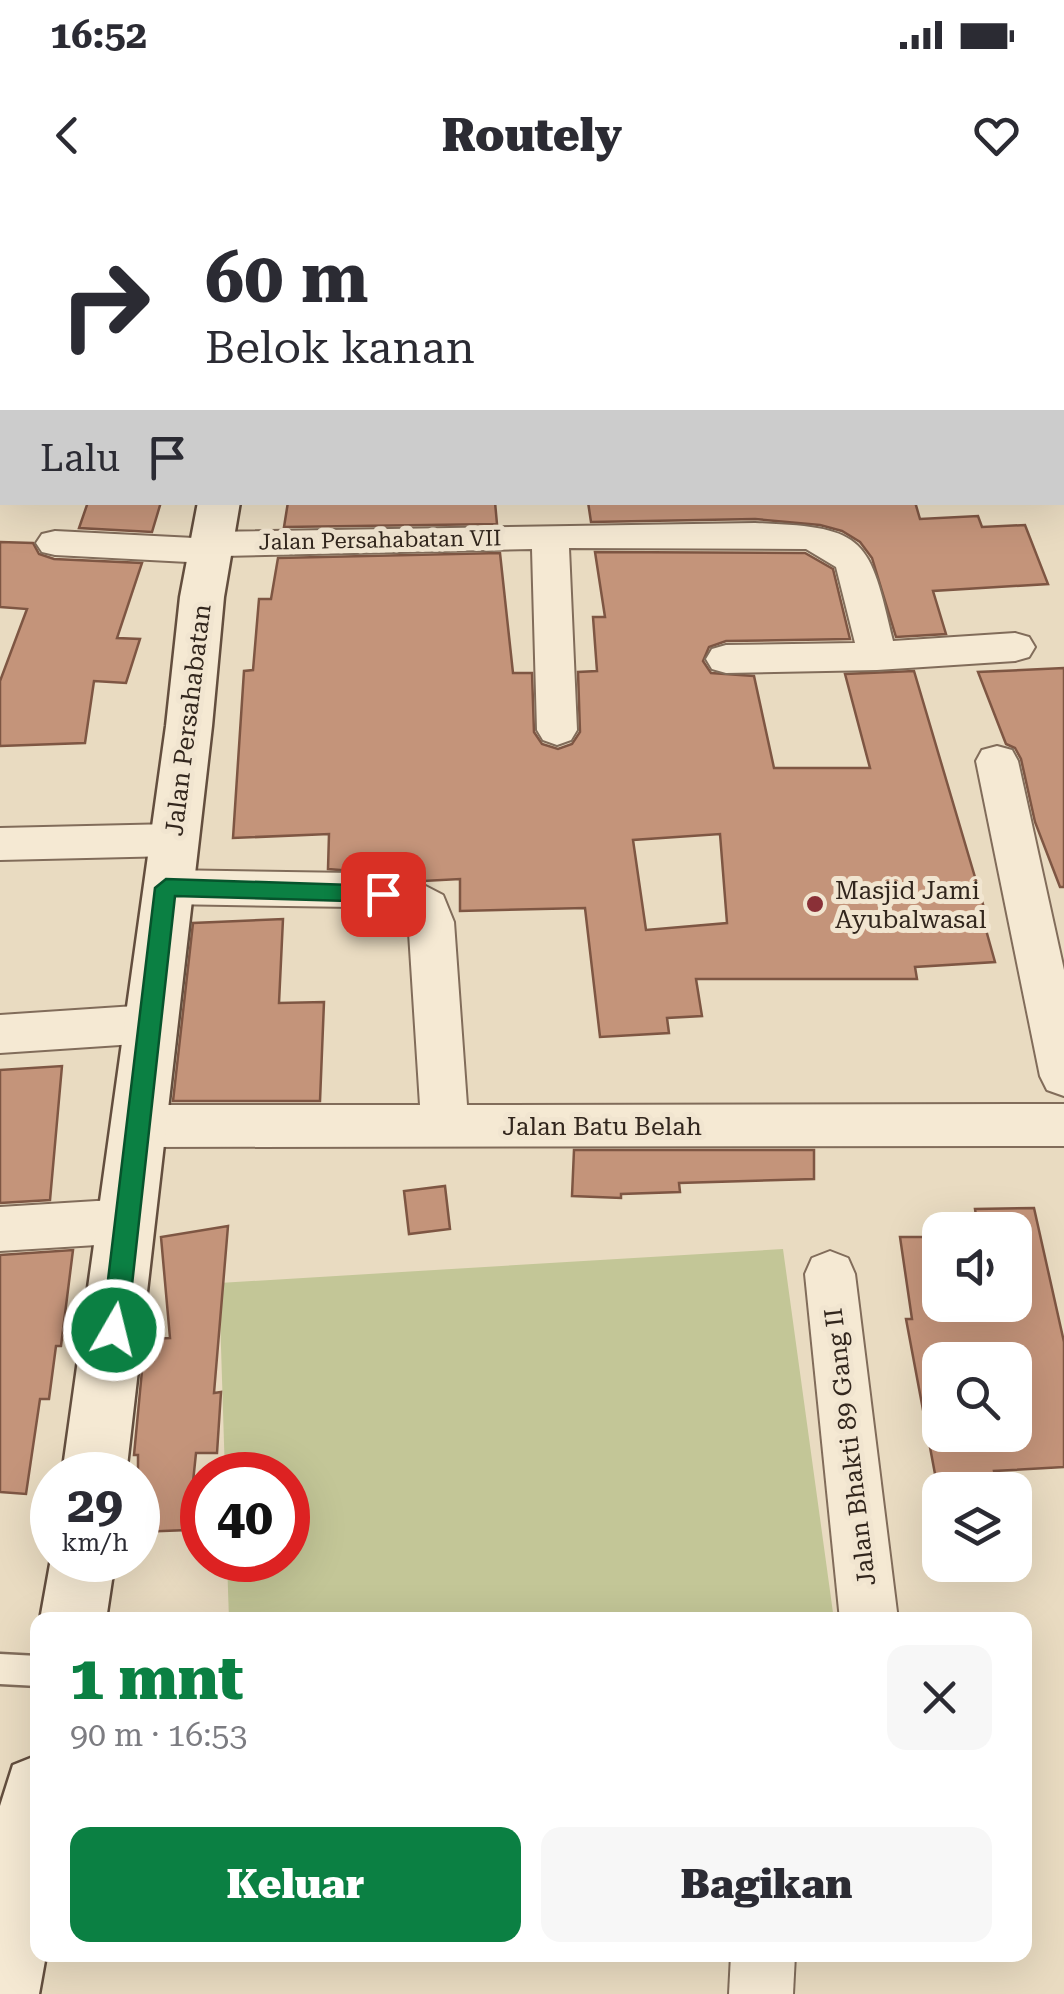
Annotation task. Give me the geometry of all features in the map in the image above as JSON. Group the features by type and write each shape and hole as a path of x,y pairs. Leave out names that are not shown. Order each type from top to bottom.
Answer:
{"street":[{"name":"Jalan Persahabatan VII","path":"56,543 212,532 550,536 679,520 810,538 836,547 852,561 877,656"},
{"name":"Jalan Persahabatan","path":"97,1452 212,532"},
{"path":"550,536 557,730"},
{"path":"726,659 1015,648"},
{"path":"997,760 1064,1076"},
{"path":"0,844 414,897 426,907 432,922 445,1126"},
{"path":"0,1034 150,1024"},
{"name":"Jalan Batu Belah","path":"139,1126 1064,1124"},
{"path":"0,1229 129,1221"},
{"name":"Jalan Bhakti 89 Gang II","path":"830,1274 869,1612"},
{"path":"74,1612 79,1582"},
{"path":"2,1994 30,1841"},
{"path":"760,1994 762,1962"}],"lane":[{"path":"0,1668 30,1670"}],"green space":[{"path":"783,1249 833,1612 229,1612 228,1582 310,1582 310,1452 224,1452 219,1283"}],"building":[{"path":"87,505 160,505 152,532 79,528"},
{"path":"288,505 495,505 497,524 284,527"},
{"path":"588,505 916,505 920,519 978,516 982,527 1025,525 1048,584 933,591 946,634 896,637 872,558 860,542 842,531 755,519 591,522"},
{"path":"0,542 33,543 39,554 54,559 142,563 117,638 140,639 126,683 94,681 85,743 0,746 0,681 27,609 0,607"},
{"path":"595,552 805,553 833,569 850,639 726,641 709,647 703,661 711,673 754,676 774,768 870,768 845,674 914,671 985,911 981,912 995,962 915,967 917,979 696,979 702,1016 667,1018 669,1033 600,1037 585,908 460,911 460,879 423,881 414,876 328,869 329,834 233,838 244,671 253,670 259,599 271,599 278,558 500,553 513,673 532,673 534,732 542,744 558,749 572,744 580,732 578,672 597,671 593,617 605,617","holes":["720,834 727,923 646,930 633,840"]},
{"path":"1064,668 1064,887 1060,887 1035,822 1021,759 1015,748 1006,744 978,672"},
{"path":"283,919 279,1003 324,1002 320,1101 173,1101 193,923"},
{"path":"62,1066 50,1200 0,1203 0,1070"},
{"path":"574,1150 814,1150 814,1179 679,1183 680,1192 621,1194 621,1198 572,1196"},
{"path":"445,1186 450,1229 409,1234 404,1191"},
{"path":"1034,1208 1064,1342 1064,1467 935,1472 931,1452 1032,1452 1032,1342 922,1342 922,1404 906,1319 912,1319 900,1237 922,1237 922,1322 1032,1322 1032,1212 975,1209"},
{"path":"228,1226 214,1393 221,1392 217,1452 180,1452 180,1530 160,1531 160,1452 134,1452 145,1339 170,1338 161,1237"},
{"path":"73,1250 61,1346 56,1346 49,1399 40,1399 26,1494 0,1492 0,1255"}],"place":[{"name":"Masjid Jami Ayubalwasal","path":"815,904"}],"route":[{"path":"114,1330 166,888 353,890 383,894"}]}
